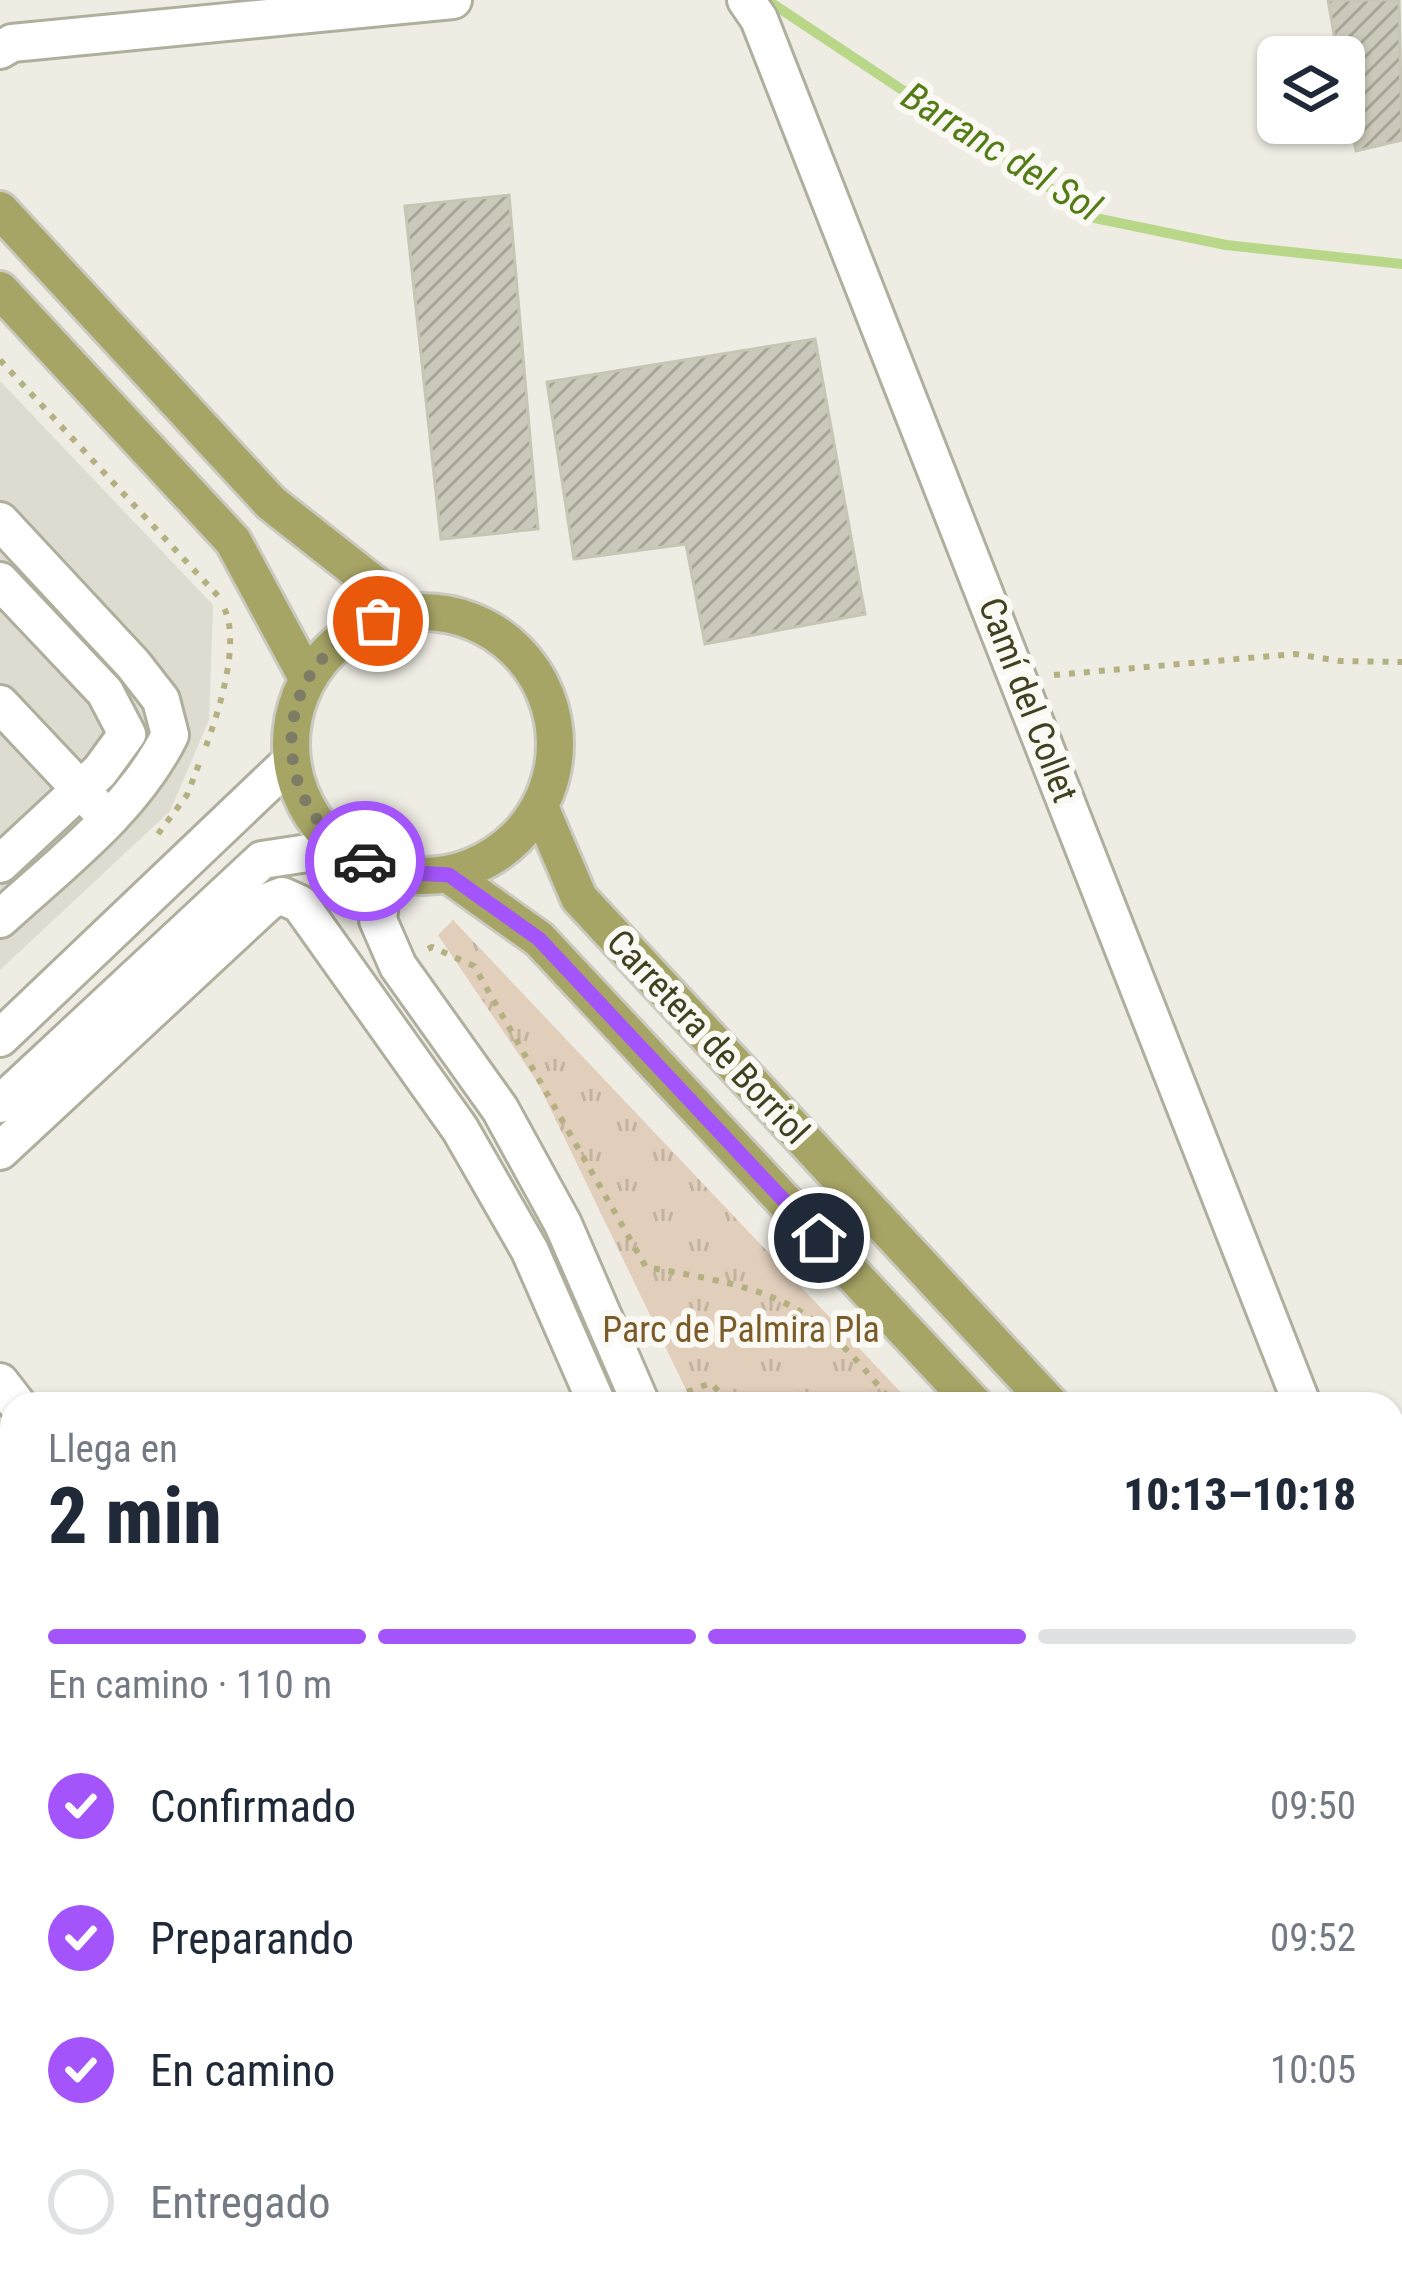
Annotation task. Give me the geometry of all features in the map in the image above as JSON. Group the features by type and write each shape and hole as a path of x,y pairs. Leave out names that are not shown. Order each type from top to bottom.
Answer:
{"main road":[{"path":"0,210 271,503 407,610 480,622 536,669 558,738 541,809 502,852 449,875 383,871 341,848 307,810 291,761 292,718 307,678 349,632 407,610"},
{"path":"0,290 233,541 307,678"},
{"name":"Carretera de Borriol","path":"541,809 579,898 1039,1392"},
{"name":"Carretera de Borriol","path":"449,875 539,939 963,1392"}],"street":[{"path":"0,50 12,43 221,10 453,0"},
{"name":"Camí del Collet","path":"746,0 759,19 1298,1392"},
{"path":"0,521 133,664 160,700 170,735 154,768 108,819 0,919"},
{"path":"0,580 104,692 127,734 100,771 0,864"},
{"path":"6,722 108,819"},
{"path":"0,1038 291,761"},
{"path":"0,1104 262,860 341,848"},
{"path":"383,871 378,920 398,966 500,1109 562,1224 636,1392"},
{"path":"0,1151 269,902 282,896 300,904 460,1129 530,1251 592,1392"}],"path":[{"path":"1022,682 1060,673 1264,656 1402,662"},
{"path":"687,1392 711,1383 719,1392"}],"shaded area":[{"path":"0,381 213,605 209,720 170,811 0,970"}],"green space":[{"name":"Parc de Palmira Pla","path":"453,920 901,1392 687,1392 538,1083 438,935"}],"building":[{"path":"1328,0 1399,0 1402,140 1356,151 1355,144 1365,144 1365,36 1334,36"},
{"path":"509,195 538,529 441,539 405,206"},
{"path":"815,339 865,614 705,644 686,544 574,559 547,382"}],"waterway":[{"name":"Barranc del Sol","path":"767,0 1095,218 1226,245 1402,264"}],"way so far":[{"path":"365,861 341,848 307,810 291,761 292,718 307,678 349,632 378,621"}],"route":[{"path":"365,861 383,871 449,875 539,939 819,1238"}]}
